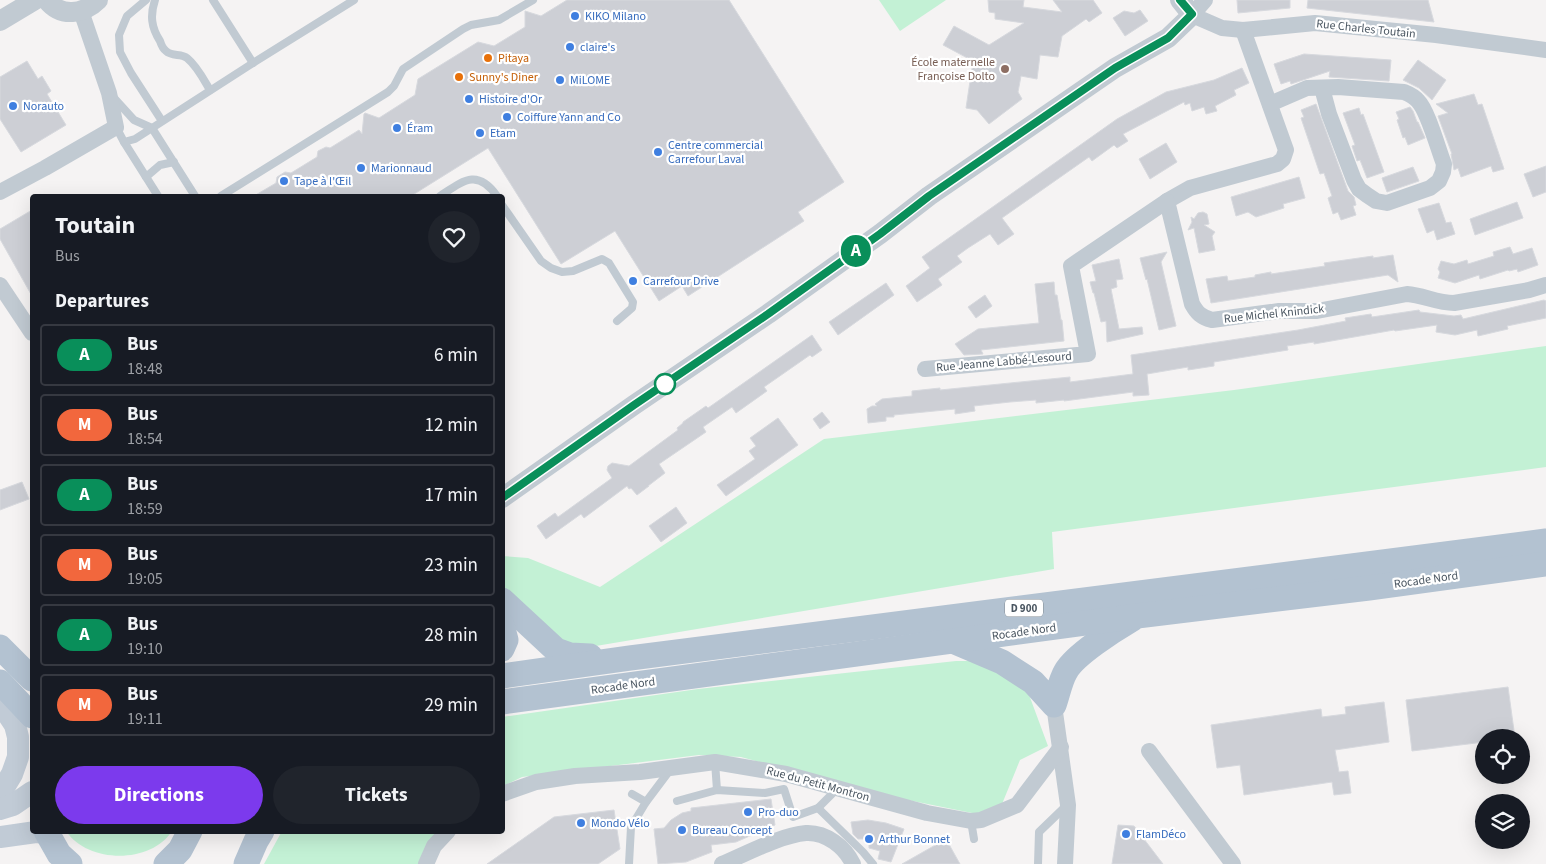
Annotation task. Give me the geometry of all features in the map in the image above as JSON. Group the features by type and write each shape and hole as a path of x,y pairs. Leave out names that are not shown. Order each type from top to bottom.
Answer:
{"main road":[{"name":"Rocade Nord","path":"505,676 1546,541"},
{"name":"Rocade Nord","path":"505,702 1137,616 1546,564"},
{"path":"505,603 556,650 570,655 630,658"},
{"path":"955,642 1002,662 1033,682 1054,705 1066,671 1074,662 1107,635 1137,616"},
{"path":"0,647 30,677"},
{"path":"0,682 30,714"},
{"path":"0,702 15,725 18,737 18,757 12,774 0,794"},
{"path":"0,809 12,805 30,793"},
{"path":"0,837 30,833"},
{"path":"47,834 59,854 70,864"},
{"path":"246,864 260,834"}],"street":[{"path":"0,21 35,0"},
{"path":"47,0 59,10 70,12 81,11 91,7 98,0"},
{"name":"Rue Charles Toutain","path":"505,496 634,405 776,309 929,196 1115,68 1168,38 1192,5 1222,28 1243,30 1315,23 1436,35 1546,50"},
{"path":"0,192 116,127 109,93 81,11"},
{"path":"1167,201 1190,188 1268,167 1277,164 1283,159 1286,150 1243,30"},
{"path":"1270,104 1307,88 1338,87 1404,92 1413,96 1426,114 1444,164 1439,181 1430,188 1387,203 1376,201 1359,189 1329,114 1322,88"},
{"name":"Rue Michel Knindick","path":"1167,201 1192,304 1197,313 1203,318 1212,320 1279,311 1317,310 1407,294 1418,294 1454,304 1546,285"},
{"name":"Rue Jeanne Labbé-Lesourd","path":"925,369 1088,354 1071,266 1167,201"},
{"path":"0,285 30,330"},
{"path":"1054,705 1068,805 1065,864"},
{"name":"Rue du Petit Montron","path":"505,793 536,782 575,776 640,772 673,766 714,762 786,774 927,813 971,821 981,820 1017,806 1061,747"},
{"path":"1149,751 1233,864"},
{"path":"722,864 791,836 808,833 825,836 849,856 853,864"},
{"path":"426,864 434,846 445,834"}],"lane":[{"path":"146,0 127,16 119,35 120,52 131,73 162,121"},
{"path":"155,0 151,18 155,33 165,51 187,58 210,90"},
{"path":"213,0 253,63"},
{"path":"124,142 134,139 152,128 354,0"},
{"path":"225,194 388,92 394,86 403,69 463,29 471,25 499,20 533,0"},
{"path":"109,93 134,120 152,128 194,194"},
{"path":"116,127 157,194"},
{"path":"146,177 160,165 174,162"},
{"path":"444,194 469,180 480,180 489,185 496,194"},
{"path":"505,208 541,261 562,272 573,271 602,259 609,263 633,302 632,308 617,321"},
{"path":"714,762 716,790"},
{"path":"629,864 631,827 646,802 673,766"},
{"path":"677,802 716,790 765,793 784,789 793,817 818,808 838,788"},
{"path":"632,794 646,802"},
{"path":"1038,864 1039,832 1068,805"},
{"path":"818,808 864,852 873,864"},
{"path":"971,821 974,839"}],"green space":[{"path":"879,0 946,0 900,31"},
{"path":"1546,346 1546,467 1052,532 1054,569 572,650 505,595 505,556 528,558 600,587 824,439 1234,390"},
{"path":"956,661 983,661 1028,692 1048,746 1020,760 1002,804 977,814 883,795 741,757 699,755 522,777 505,785 505,717 698,689"},
{"path":"69,834 169,834 162,842 150,850 119,856 89,850 76,842"},
{"path":"280,834 438,834 419,864 264,864"}],"building":[{"name":"Centre commercial Carrefour Laval","path":"567,0 729,0 844,182 798,212 804,221 688,296 682,286 659,301 615,231 561,264 488,148 414,194 257,194 276,183 277,177 285,172 291,173 317,157 318,151 326,147 330,148 359,130 362,134 365,113 379,118 415,95 418,79 478,42 494,46 525,27 525,11 541,16"},
{"name":"École maternelle Françoise Dolto","path":"988,0 1024,0 1023,7 1062,12 1053,0 1093,0 1102,13 1089,22 1086,19 1062,36 1058,57 1040,55 1037,79 1021,76 1018,92 1022,99 989,124 977,110 966,108 973,61 943,45 954,26 989,45 1024,23 995,19 995,13 989,12"},
{"path":"1237,0 1290,0 1290,8 1238,13"},
{"path":"1308,0 1428,0 1434,22 1307,8"},
{"path":"1140,10 1148,21 1125,36 1113,18 1124,11 1134,13"},
{"path":"1304,54 1391,60 1389,81 1329,77 1330,71 1291,84 1290,81 1281,84 1274,64"},
{"path":"1418,60 1446,80 1432,100 1419,88 1403,80"},
{"path":"27,61 38,79 42,76 51,91 47,94 66,125 21,152 0,119 0,77"},
{"path":"1242,68 1249,83 1234,90 1236,95 1215,106 1217,111 1206,114 1204,107 1192,111 1190,103 1185,105 1184,102 1123,134 1128,141 1117,148 1114,145 1092,161 1089,157 1002,218 1014,234 998,245 990,234 968,248 957,256 962,262 938,279 942,285 917,302 906,286 930,268 922,257 1117,119 1166,92 1214,80"},
{"path":"1474,94 1478,105 1482,104 1504,169 1493,172 1491,166 1461,177 1458,168 1454,170 1452,154 1438,116 1448,113 1436,104"},
{"path":"1316,104 1348,191 1354,197 1356,205 1353,206 1356,215 1341,220 1338,212 1333,214 1328,198 1332,196 1324,173 1320,174 1301,118 1304,117 1301,110"},
{"path":"1410,107 1425,138 1408,145 1405,137 1403,138 1396,112"},
{"path":"1359,108 1361,115 1363,114 1384,172 1367,178 1360,160 1357,161 1352,146 1355,145 1343,113"},
{"path":"1166,143 1177,162 1150,179 1139,159"},
{"path":"1546,166 1546,192 1533,197 1524,174"},
{"path":"1413,167 1419,181 1387,192 1382,178"},
{"path":"1299,177 1305,198 1283,204 1284,208 1256,217 1248,212 1236,216 1231,197"},
{"path":"1517,202 1523,218 1475,235 1470,219"},
{"path":"1439,203 1446,223 1451,222 1455,234 1437,240 1434,230 1427,233 1418,209"},
{"path":"30,211 30,292 0,239 0,229"},
{"path":"1203,212 1207,214 1209,224 1204,225 1215,232 1212,236 1215,250 1199,253 1194,228 1188,230 1192,222 1191,217 1194,219 1198,213"},
{"path":"1510,247 1513,254 1532,248 1538,265 1518,272 1517,269 1508,270 1480,279 1479,275 1455,283 1438,278 1440,272 1438,269 1441,261 1454,264 1467,260 1468,264 1494,256 1493,252"},
{"path":"1167,252 1161,262 1176,326 1159,330 1140,258"},
{"path":"1393,255 1398,282 1388,275 1211,303 1206,279 1227,276 1228,281 1255,277 1255,275 1271,272 1271,274 1325,266 1324,263"},
{"path":"1119,259 1123,279 1116,280 1117,287 1111,289 1119,329 1142,327 1143,334 1107,342 1106,321 1101,322 1090,282 1096,281 1092,265"},
{"path":"1054,282 1055,295 1057,295 1062,320 1064,341 981,350 983,354 964,355 955,344 978,329 1039,323 1035,284"},
{"path":"886,283 894,295 838,335 829,322"},
{"path":"985,295 992,306 976,318 968,307"},
{"path":"1546,301 1546,318 1507,326 1508,329 1478,336 1477,330 1455,335 1436,332 1437,325 1394,330 1314,344 1314,342 1287,346 1288,350 1214,362 1214,366 1188,370 1188,367 1147,374 1149,395 1133,396 1133,392 1064,401 1036,403 1036,400 1010,402 974,406 975,411 955,414 955,409 894,415 894,417 886,417 886,421 868,423 867,409 877,406 875,404 882,399 912,396 912,391 1070,377 1070,382 1133,374 1131,355 1298,330 1346,321 1345,318 1371,314 1372,317 1419,310 1420,312 1454,316 1461,315 1463,319"},
{"path":"812,335 822,350 812,357 810,355 764,387 767,391 736,413 732,407 703,427 706,432 659,464 665,473 649,486 637,495 627,486 584,518 581,514 546,539 537,526 555,513 558,517 612,478 607,470 608,466 612,463 629,466 678,430 677,428 683,422 706,406 708,408"},
{"path":"822,412 830,422 820,429 813,419"},
{"path":"778,418 798,445 726,496 717,485 755,459 749,451 756,446 750,438"},
{"path":"22,482 29,499 0,510 0,490"},
{"path":"676,507 687,523 661,542 649,526"},
{"path":"1508,687 1514,729 1475,729 1475,743 1412,751 1406,700"},
{"path":"1384,702 1389,742 1335,750 1339,772 1348,771 1351,793 1334,795 1332,782 1244,795 1240,765 1217,768 1211,725 1321,709 1322,717 1346,714 1345,707"},
{"path":"771,799 775,825 736,842 711,845 712,852 686,862 658,864 654,829 664,828 671,820 682,813 691,811 691,808"},
{"path":"614,810 620,849 598,864 487,864 554,817"},
{"path":"868,820 904,829 891,862 878,859 880,851 869,848 869,839 858,839 853,834 851,822"},
{"path":"1118,825 1134,826 1163,864 1112,864"},
{"path":"946,839 960,864 902,864"}],"bus line":[{"name":"A","path":"505,496 768,314 880,234 929,196 1115,68 1168,38 1192,14 1180,0"}],"place":[{"name":"KIKO Milano","path":"575,16"},
{"name":"claire's","path":"570,47"},
{"name":"Pitaya","path":"488,58"},
{"name":"École maternelle Françoise Dolto","path":"1005,69"},
{"name":"Sunny's Diner","path":"459,77"},
{"name":"MiLOME","path":"560,80"},
{"name":"Histoire d'Or","path":"469,99"},
{"name":"Norauto","path":"13,106"},
{"name":"Coiffure Yann and Co","path":"507,117"},
{"name":"Éram","path":"397,128"},
{"name":"Etam","path":"480,133"},
{"name":"Centre commercial Carrefour Laval","path":"658,152"},
{"name":"Marionnaud","path":"361,168"},
{"name":"Tape à l'Œil","path":"284,181"},
{"name":"Carrefour Drive","path":"633,281"},
{"name":"Pro-duo","path":"748,812"},
{"name":"Mondo Vélo","path":"581,823"},
{"name":"Bureau Concept","path":"682,830"},
{"name":"FlamDéco","path":"1126,834"},
{"name":"Arthur Bonnet","path":"869,839"}]}
